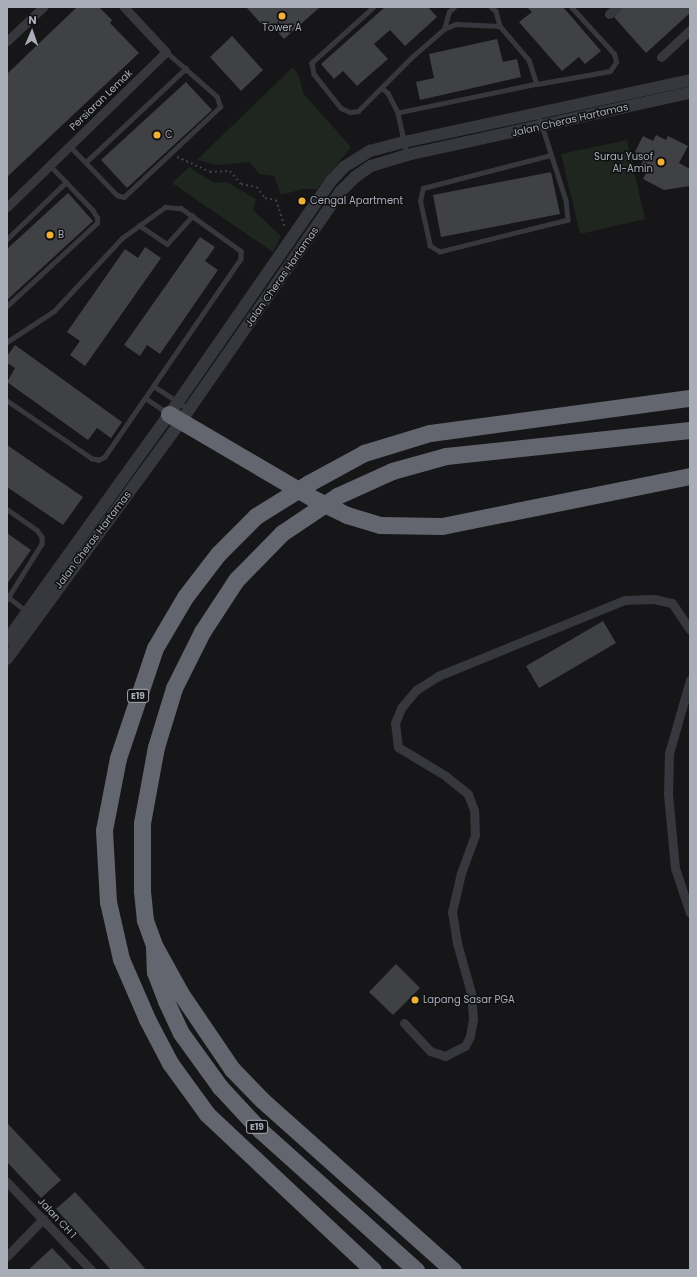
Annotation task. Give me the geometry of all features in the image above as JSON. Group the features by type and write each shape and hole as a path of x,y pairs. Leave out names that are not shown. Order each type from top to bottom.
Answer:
{"highway":[{"name":"E19","path":"372,1270 208,1114 170,1064 147,1019 121,959 108,902 104,830 118,758 155,648 185,597 218,554 256,516 309,483 364,453 430,433 690,398"},
{"path":"179,411 252,465 347,515 380,525 411,527 442,526 690,476"},
{"name":"E19","path":"416,1270 260,1130 220,1087 181,1032 166,1001 155,972 154,945 145,920 142,890 142,823 156,747 174,688 202,632 236,580 282,533 337,496 392,471 446,456 690,430"},
{"path":"154,945 182,994 232,1069 262,1100 451,1267"}],"street":[{"path":"7,42 43,7"},
{"path":"124,7 166,52"},
{"path":"609,14 617,7"},
{"path":"660,57 690,30"},
{"name":"Persiaran Lemak","path":"7,207 166,52"},
{"name":"Jalan Cheras Hartamas","path":"179,411 290,239 344,167 370,151 404,142 690,80"},
{"name":"Jalan Cheras Hartamas","path":"7,659 31,615 340,192 371,166 407,154 543,127 690,93"},
{"path":"404,1023 430,1051 445,1056 465,1046 470,1036 473,1019 471,994 457,943 452,912 461,874 475,835 474,810 468,794 446,776 398,747 395,723 400,708 416,690 438,676 624,600 654,599 672,603 690,630"},
{"name":"Jalan Cheras Hartamas","path":"7,640 31,615"},
{"path":"690,680 669,753 668,794 675,868 690,913"},
{"name":"Jalan CH 1","path":"7,1182 91,1270"},
{"path":"7,1256 42,1219"}],"lane":[{"path":"374,7 312,62 314,74 342,108 350,112 358,111 444,29 456,24 500,26"},
{"path":"444,29 450,12 454,7"},
{"path":"491,7 496,11 500,26 529,60 537,84"},
{"path":"398,113 537,84 610,71 616,62 614,54 571,7"},
{"path":"70,146 117,195 124,197 220,107 218,97 166,52"},
{"path":"86,162 186,68"},
{"path":"382,88 388,93 398,113 407,154"},
{"path":"538,113 566,200 568,220 440,252 430,246 420,201 423,188 551,155"},
{"path":"7,306 97,224 97,218 93,211 50,166"},
{"path":"7,239 66,182"},
{"path":"7,342 54,311 122,238 165,206 181,208 238,248 241,259 147,399 105,457 99,460 92,459 7,401"},
{"path":"139,225 167,244 192,216"},
{"path":"155,387 179,411"},
{"path":"147,399 179,411"},
{"path":"7,509 37,530 42,537 42,544 8,598 31,615"}],"path":[{"path":"171,154 210,172 230,171 240,184 254,185 265,198 274,198 290,239"}],"shaded area":[{"path":"293,67 299,76 303,93 351,147 317,189 303,189 281,195 274,176 259,174 250,162 217,165 197,160"},
{"path":"627,140 645,219 580,234 561,154"},
{"path":"189,167 214,183 227,182 256,199 253,210 281,236 273,252 172,183"}],"building":[{"path":"77,7 99,7 112,20 110,23 139,53 7,177 7,74"},
{"name":"Tower A","path":"246,7 320,7 284,39 271,24 266,29"},
{"path":"385,7 428,7 437,17 405,46 390,30 374,44 388,59 357,86 343,71 334,79 321,64"},
{"path":"527,7 563,7 601,51 585,64 579,57 562,71 519,22 532,12"},
{"path":"623,7 690,7 690,13 646,53 614,17"},
{"path":"232,36 263,70 241,91 210,57"},
{"path":"497,39 503,62 517,59 521,77 420,100 416,82 434,78 429,54"},
{"name":"C","path":"186,82 212,110 127,188 101,160"},
{"name":"Surau Yusof Al-Amin","path":"656,135 666,140 668,136 688,146 679,163 690,169 690,186 664,190 643,179 647,171 640,167 643,161 633,156 643,136 653,141"},
{"path":"551,172 560,214 441,237 433,195"},
{"name":"B","path":"68,193 93,221 7,300 7,249"},
{"path":"200,237 215,247 205,261 218,270 160,354 147,345 140,356 124,345"},
{"path":"145,247 161,258 85,366 70,355 80,341 67,332 125,249 138,258"},
{"path":"15,345 122,422 111,438 97,428 88,440 7,382 15,368 7,363 7,356"},
{"path":"7,445 83,497 63,525 7,487"},
{"path":"7,533 31,550 7,584"},
{"path":"603,621 616,643 539,688 526,666"},
{"path":"396,964 420,988 393,1015 369,992"},
{"path":"7,1123 61,1180 41,1198 7,1162"},
{"path":"75,1192 146,1270 111,1270 56,1209"},
{"path":"52,1248 73,1270 28,1270"}],"place":[{"name":"Tower A","path":"282,16"},
{"name":"C","path":"157,135"},
{"name":"Surau Yusof Al-Amin","path":"661,162"},
{"name":"Cengal Apartment","path":"302,201"},
{"name":"B","path":"50,235"},
{"name":"Lapang Sasar PGA","path":"415,1000"}]}
